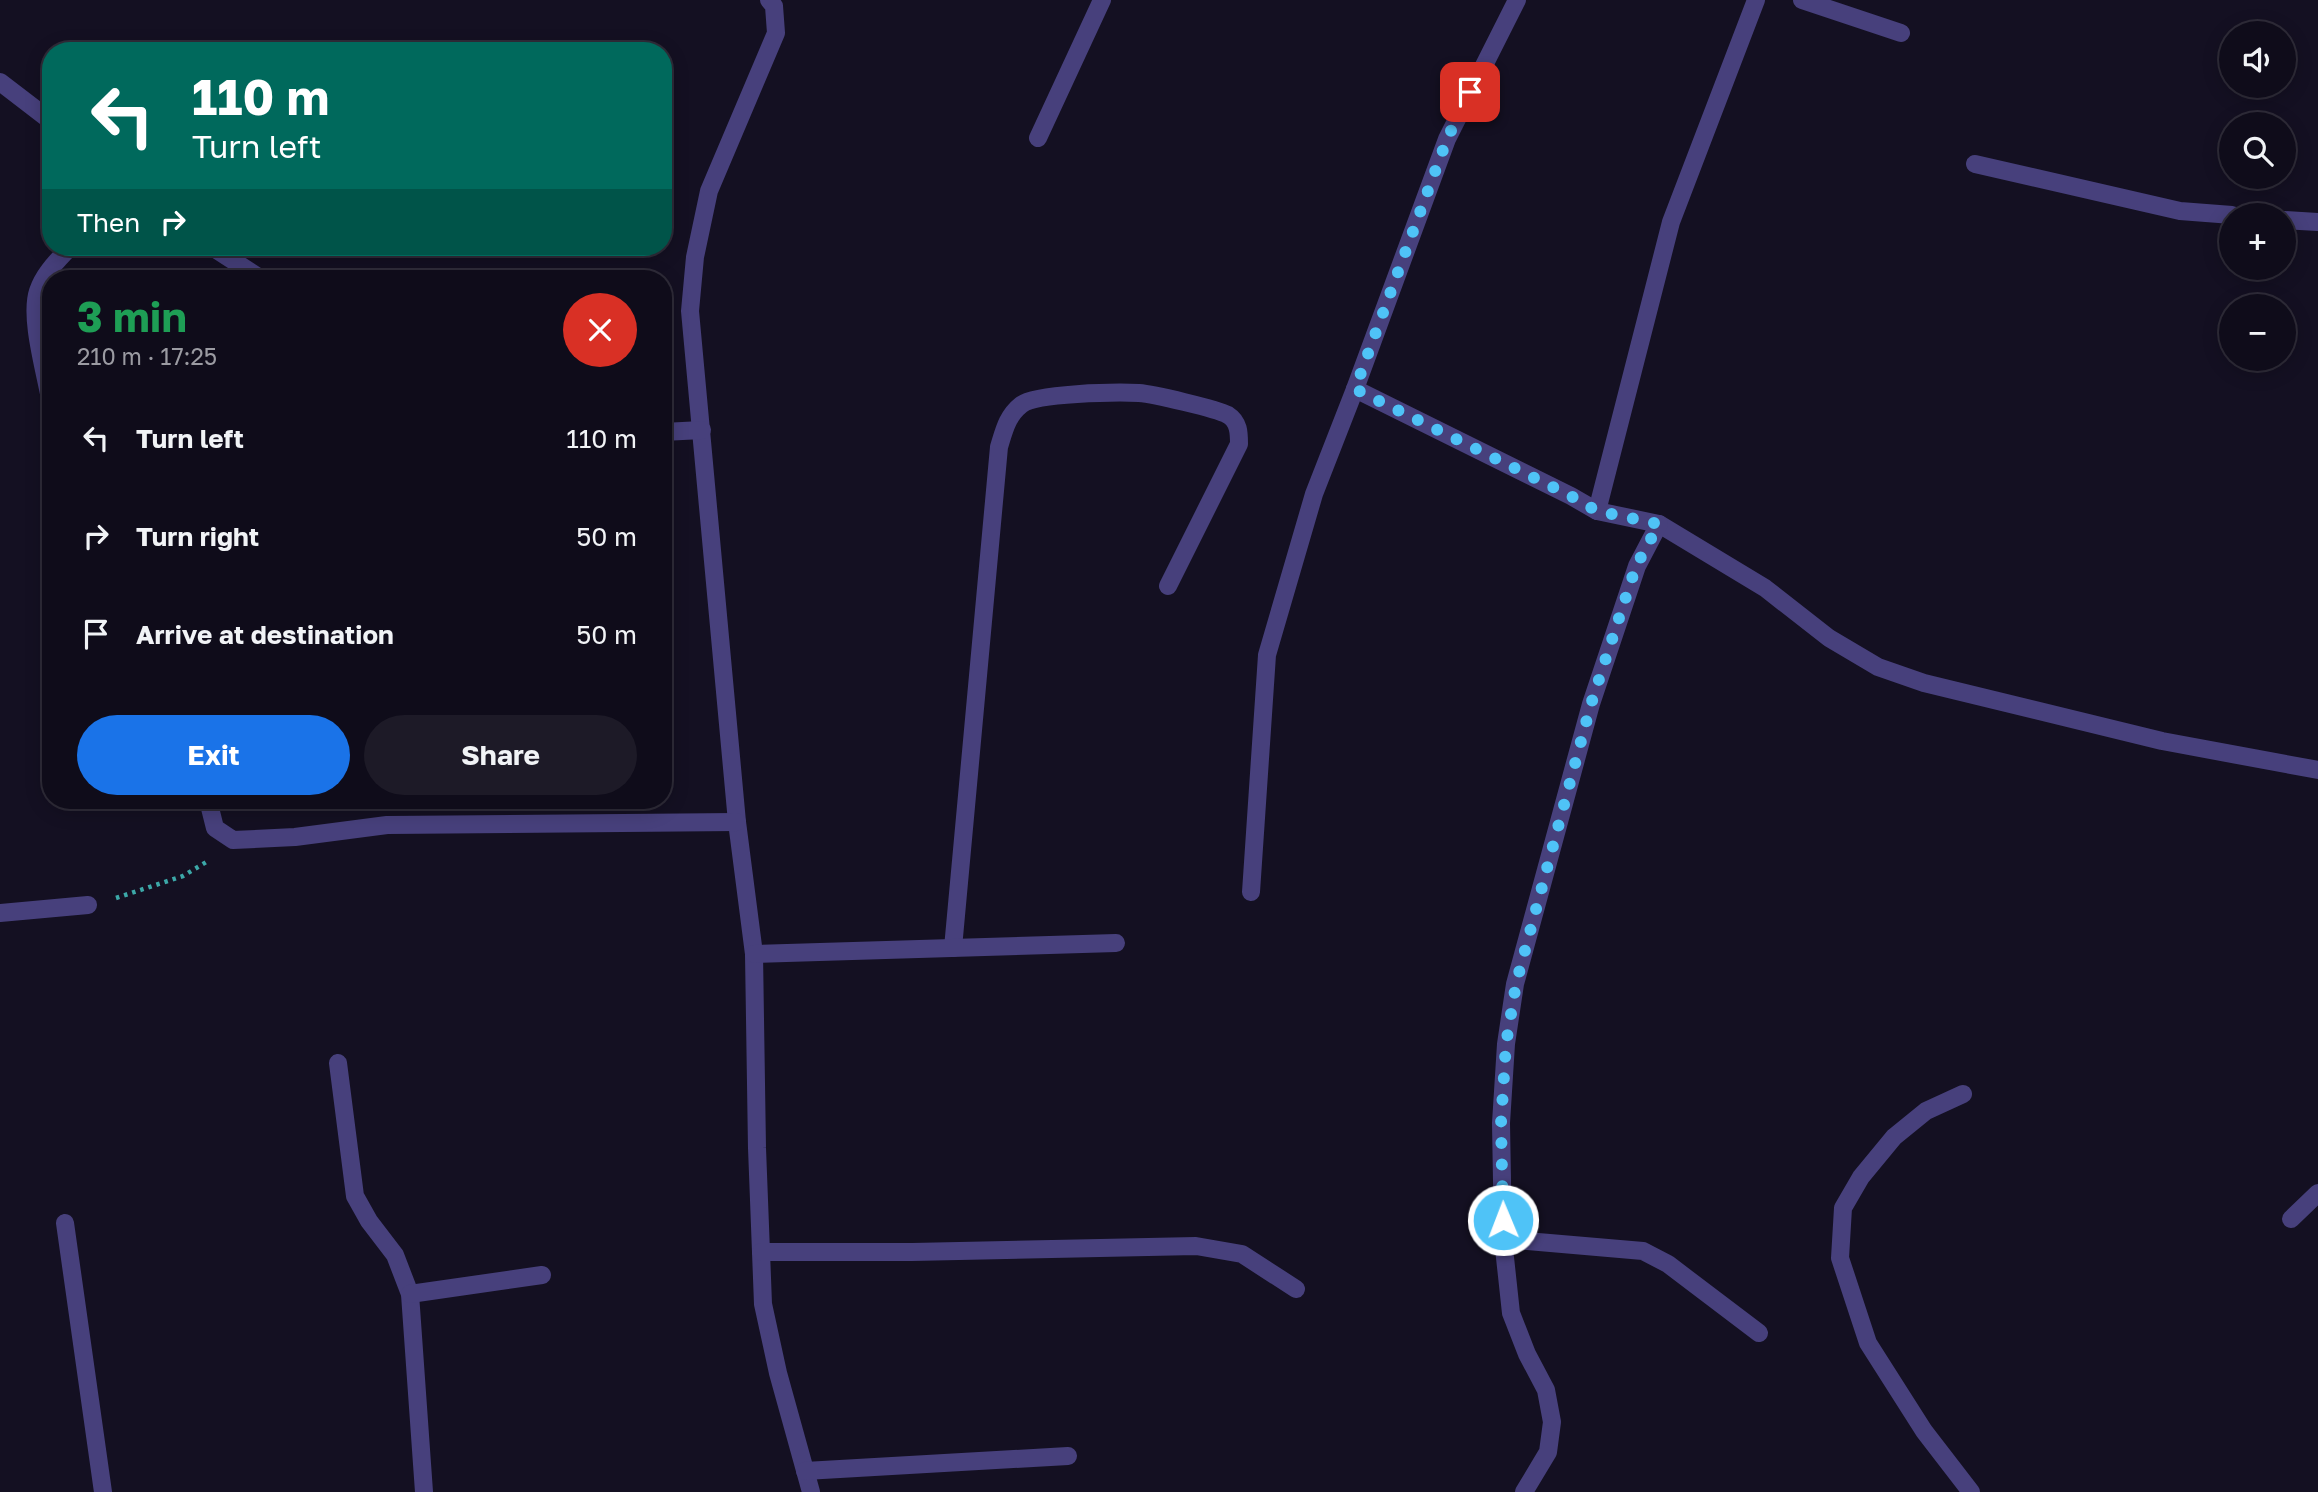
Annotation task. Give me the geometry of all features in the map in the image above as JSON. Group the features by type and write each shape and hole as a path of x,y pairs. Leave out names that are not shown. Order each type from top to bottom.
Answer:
{"street":[{"path":"769,0 774,6 776,33 709,191 695,257 690,311 737,822 754,954 763,1304 778,1373 811,1492"},
{"path":"1038,138 1102,0"},
{"path":"1251,892 1267,655 1314,494 1447,139 1517,0"},
{"path":"1597,511 1671,222 1756,0"},
{"path":"1802,0 1901,33"},
{"path":"0,82 42,114"},
{"path":"1975,164 2180,211 2219,214"},
{"path":"2296,221 2318,222"},
{"path":"49,270 61,256"},
{"path":"226,256 248,270"},
{"path":"42,284 38,291 36,319 42,353"},
{"path":"1355,389 1597,511 1659,524 1765,588 1829,638 1878,667 1924,683 2162,741 2318,770"},
{"path":"953,947 999,447 1007,419 1023,403 1044,396 1140,393 1230,416 1239,429 1239,444 1168,586"},
{"path":"672,432 702,430"},
{"path":"1524,1492 1548,1452 1552,1422 1546,1390 1527,1354 1511,1313 1503,1239 1501,1123 1506,1044 1516,984 1591,704 1636,566 1659,524"},
{"path":"210,809 215,828 233,841 295,837 387,825 737,822"},
{"path":"0,913 88,905"},
{"path":"754,954 1116,943"},
{"path":"338,1063 355,1196 369,1221 395,1255 410,1294 424,1492"},
{"path":"1963,1094 1926,1111 1894,1138 1861,1177 1843,1208 1840,1258 1868,1343 1924,1431 1971,1492"},
{"path":"2291,1219 2318,1193"},
{"path":"65,1223 103,1492"},
{"path":"1503,1239 1643,1251 1668,1264 1759,1333"},
{"path":"761,1252 1196,1246 1242,1254 1296,1289"},
{"path":"410,1294 542,1275"},
{"path":"805,1471 1068,1456"}],"path":[{"path":"88,905 148,889 183,876 213,858 233,841"}],"route":[{"path":"1470,92 1447,139 1355,389 1597,511 1659,524 1636,566 1591,704 1516,984 1506,1044 1501,1123 1503,1220"}]}
